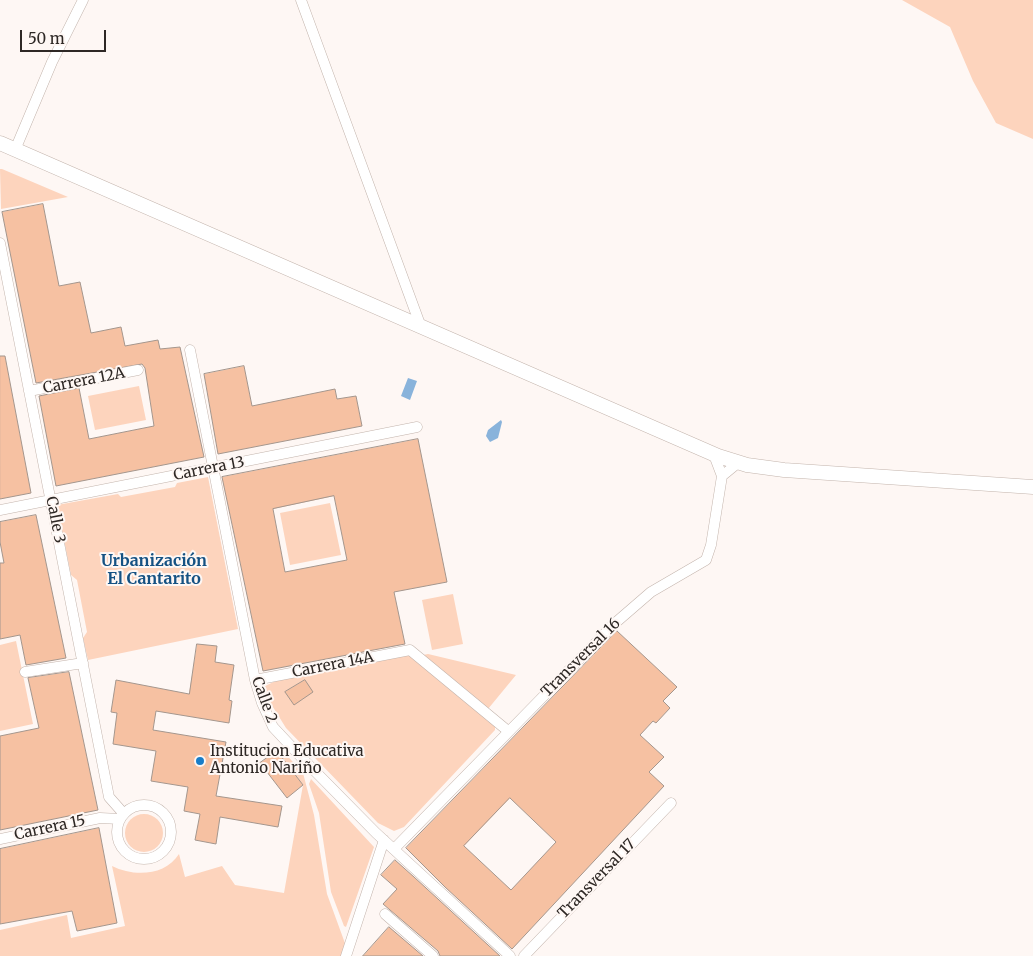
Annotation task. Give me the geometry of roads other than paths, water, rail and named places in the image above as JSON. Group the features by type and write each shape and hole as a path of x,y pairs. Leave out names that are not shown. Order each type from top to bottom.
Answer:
{"main road":[{"path":"0,143 714,455 739,462 795,471 1033,487"}],"street":[{"path":"15,150 52,62 83,0"},
{"path":"301,0 421,327"},
{"name":"Calle 3","path":"0,244 109,797 123,817"},
{"name":"Calle 2","path":"190,350 255,680 262,703 273,727 384,840 510,956"},
{"name":"Carrera 12A","path":"29,391 138,370"},
{"name":"Carrera 13","path":"0,510 417,427"},
{"name":"Transversal 16","path":"394,849 614,624 650,592 706,560 711,545 722,476 714,455"},
{"path":"722,476 739,462"},
{"name":"Carrera 14A","path":"255,680 410,650 508,731"},
{"path":"25,672 83,663"},
{"name":"Transversal 17","path":"524,956 671,803"},
{"path":"148,805 158,809 166,816 172,831 168,846 156,857 146,860 135,858 126,853 119,844 123,817 148,805"},
{"name":"Carrera 15","path":"0,839 100,818 123,817"},
{"path":"346,956 384,840"},
{"path":"385,914 433,956"}],"water":[{"path":"408,378 417,381 410,400 401,396"},
{"path":"501,420 498,438 490,442 486,436 488,430"}],"place":[{"name":"Institucion Educativa Antonio Nariño","path":"200,761"}],"district":[{"name":"Urbanización El Cantarito","path":"154,570"}]}
